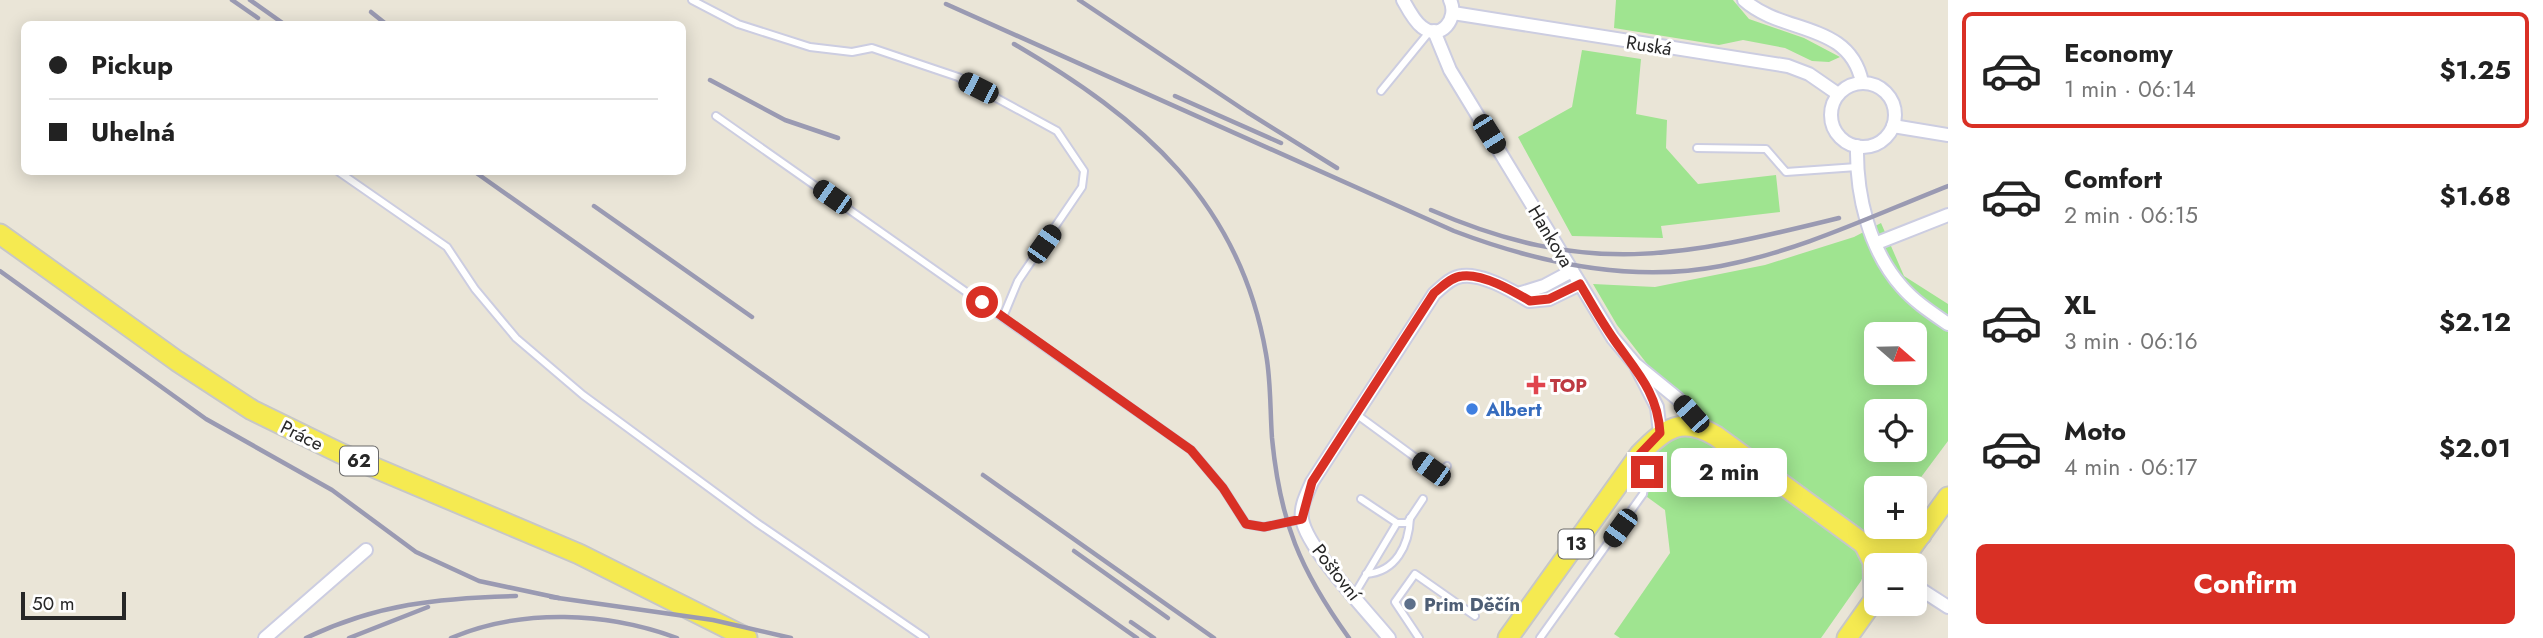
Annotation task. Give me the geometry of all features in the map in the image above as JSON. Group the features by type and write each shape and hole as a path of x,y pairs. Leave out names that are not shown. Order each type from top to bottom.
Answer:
{"main road":[{"name":"Práce","path":"0,234 177,361 252,410 340,453 579,554 747,638"},
{"path":"1660,433 1689,425 1705,429"},
{"name":"Hankova","path":"1705,429 1864,544"},
{"name":"13","path":"1508,638 1640,454 1660,433"},
{"path":"1927,527 1948,497"},
{"path":"1864,544 1891,549 1915,539"},
{"path":"1864,544 1868,553"},
{"path":"1847,638 1864,614"}],"street":[{"path":"1403,0 1421,27 1432,31 1447,26 1453,13 1450,0"},
{"path":"1744,0 1762,12 1832,39 1850,51 1858,64 1862,82"},
{"name":"Ruská","path":"1453,13 1788,66 1809,74 1838,94"},
{"name":"Hankova","path":"1432,31 1450,70 1613,338 1635,364 1678,399 1705,429"},
{"path":"1862,82 1871,83 1886,92 1895,108 1893,126 1883,140 1866,147 1857,146 1838,135 1833,126 1833,103 1838,94 1862,82"},
{"path":"1893,126 1948,135"},
{"path":"1857,146 1857,167 1865,217 1877,243 1901,286 1948,324"},
{"path":"1877,243 1948,215"},
{"path":"1518,294 1544,286 1572,271"},
{"path":"1302,519 1312,482 1434,293 1448,281 1461,275 1476,277 1530,301 1539,302 1580,284"},
{"path":"1635,364 1657,407 1660,433"},
{"name":"Poštovní","path":"1302,519 1318,550 1390,638"},
{"path":"265,638 366,550"},
{"path":"1927,593 1948,607"}],"lane":[{"path":"692,0 738,24 810,47 852,51 872,48 958,77 1057,131 1084,171 1082,187 1018,281 1003,317"},
{"path":"1381,91 1432,31"},
{"path":"716,116 1191,450 1223,488 1246,524 1264,527 1302,519"},
{"path":"1697,148 1766,149 1786,172 1857,167"},
{"path":"343,175 447,247 475,289 516,338 583,396 757,523 925,638"},
{"path":"1356,414 1431,469 1440,473 1447,466"},
{"path":"1539,638 1643,494 1647,472 1640,454"},
{"path":"1361,499 1397,523 1407,523 1423,499"},
{"path":"1366,574 1389,566 1399,556 1409,535 1410,518"},
{"path":"1354,595 1397,523"},
{"path":"1419,638 1395,602 1415,574 1475,616"}],"green space":[{"path":"1616,0 1733,0 1749,19 1804,38 1840,57 1829,62 1812,61 1785,48 1743,40 1719,45 1614,28"},
{"path":"1582,50 1641,59 1636,114 1667,120 1666,148 1698,184 1776,175 1780,212 1661,226 1663,238 1572,236 1518,137 1572,107"},
{"path":"1881,223 1904,276 1948,304 1948,441 1922,476 1864,476 1864,539 1879,539 1873,553 1864,553 1864,574 1861,581 1821,638 1620,638 1614,634 1670,553 1665,510 1643,494 1658,446 1705,414 1658,378 1617,325 1593,284 1655,287 1765,265 1854,237"}],"railway":[{"path":"232,0 258,18"},
{"path":"250,0 280,21"},
{"path":"1079,0 1247,112 1337,168"},
{"path":"946,4 1454,231 1552,261 1620,271 1687,271 1721,266 1779,251 1836,231 1948,186"},
{"path":"371,12 382,21"},
{"path":"1014,44 1060,72 1143,134 1178,169 1208,208 1234,251 1253,300 1266,354 1272,438 1287,520 1295,544 1317,590 1349,638"},
{"path":"710,80 785,120 838,138"},
{"path":"1175,96 1281,143"},
{"path":"479,175 1137,638"},
{"path":"594,206 752,317"},
{"path":"1431,210 1487,231 1538,245 1587,253 1634,254 1682,251 1731,243 1839,218"},
{"path":"0,271 206,419 332,490 416,552 479,581 559,598"},
{"path":"983,475 1214,638"},
{"path":"1074,551 1168,618"},
{"path":"306,638 383,610 434,601 516,596"},
{"path":"551,597 713,620 791,638"},
{"path":"349,638 428,607"},
{"path":"451,638 506,622 564,617 622,623 677,638"},
{"path":"1131,622 1154,638"}],"place":[{"name":"TOP","path":"1536,385"},
{"name":"Albert","path":"1472,409"},
{"name":"Prim Děčín","path":"1410,604"}],"route":[{"path":"982,302 1191,450 1223,488 1246,524 1264,527 1302,519 1302,509 1312,482 1434,293 1448,281 1461,275 1476,277 1530,301 1539,302 1580,284 1613,338 1635,364 1657,407 1660,433 1640,454 1647,472"}]}
